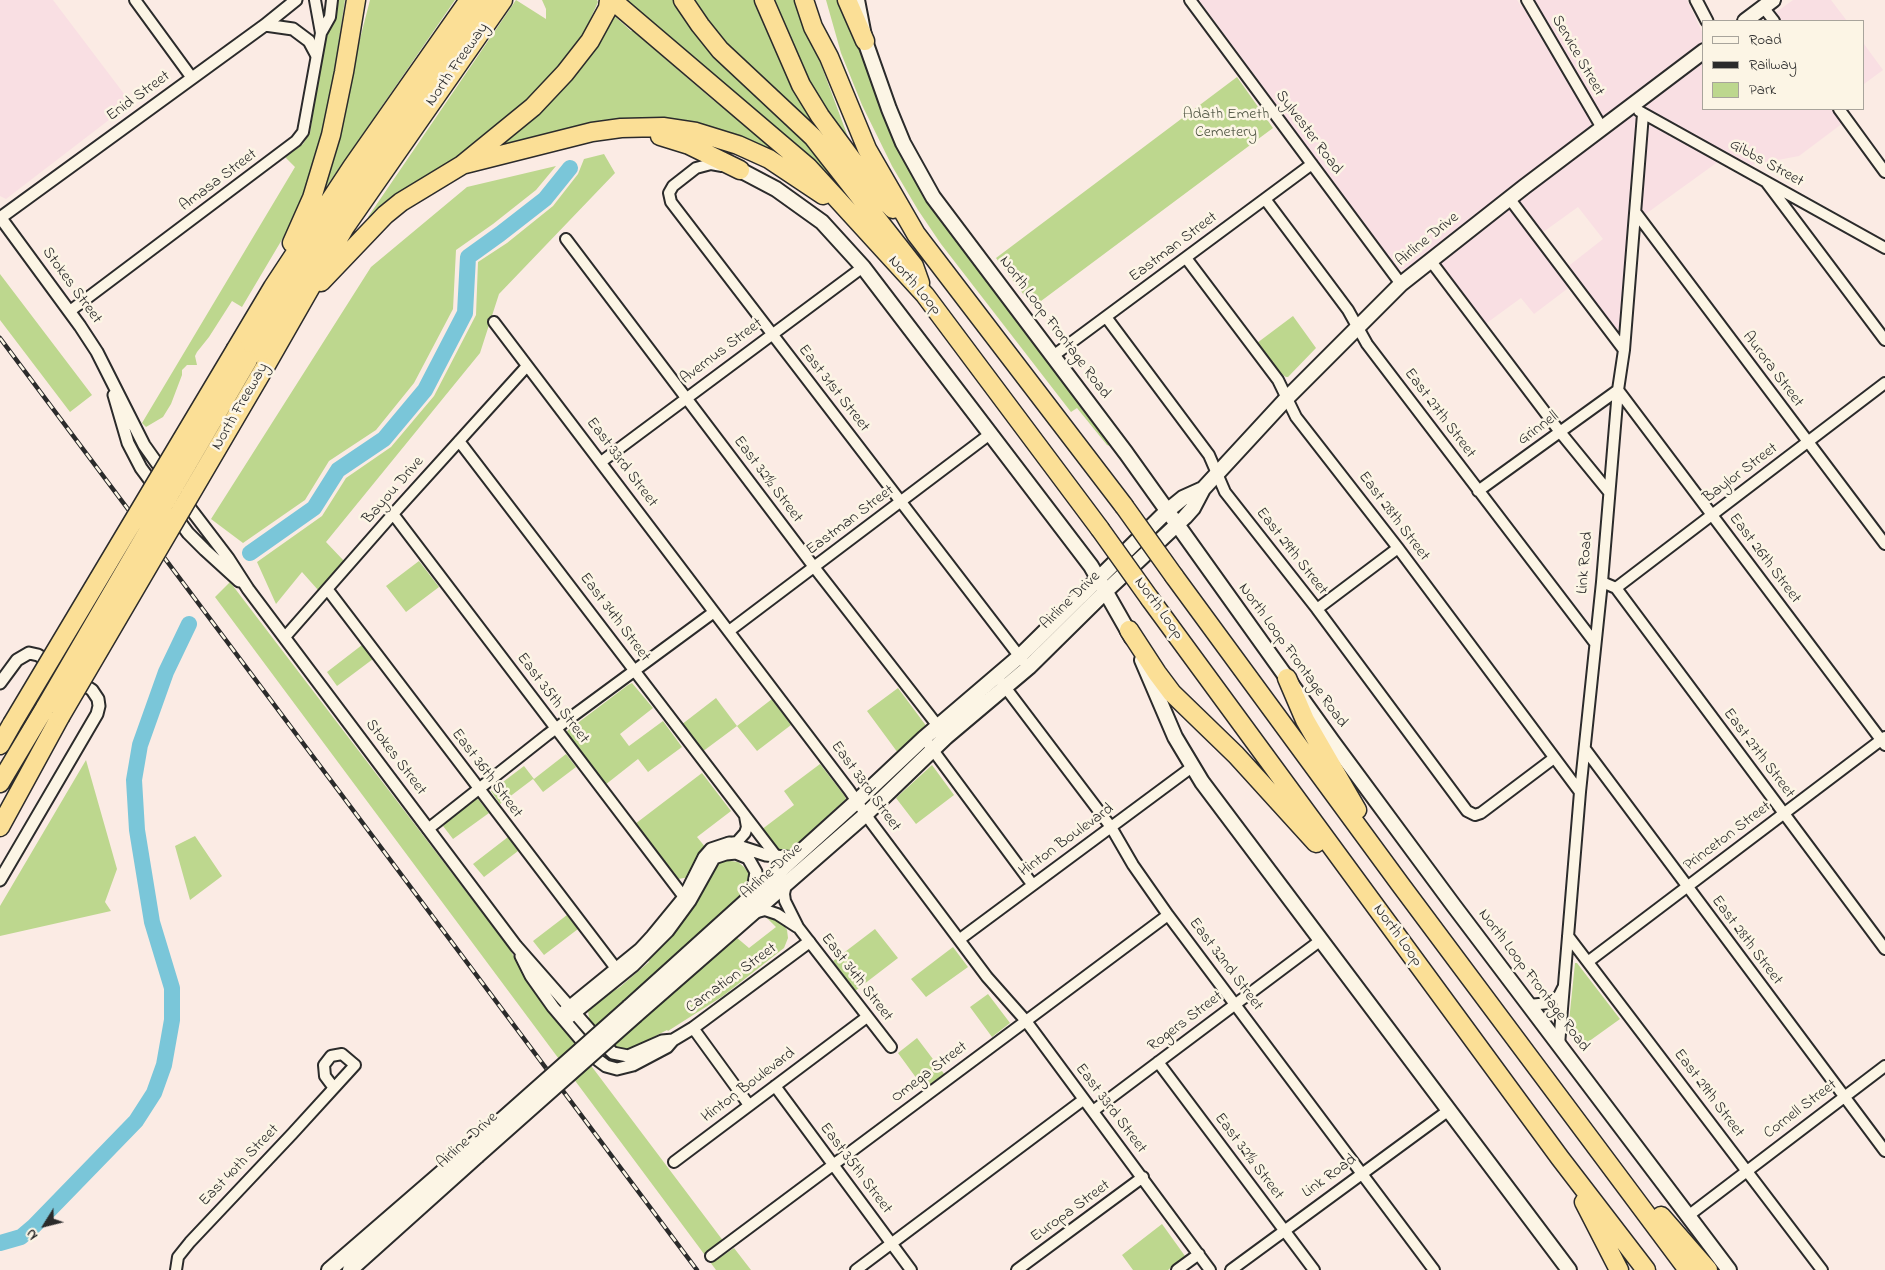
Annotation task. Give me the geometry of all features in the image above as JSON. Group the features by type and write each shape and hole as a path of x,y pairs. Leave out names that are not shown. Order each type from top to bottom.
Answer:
{"highway":[{"name":"North Freeway","path":"0,783 46,706 242,355 273,287 352,167 469,0"},
{"name":"North Freeway","path":"0,745 242,355 359,178 485,0"},
{"name":"North Freeway","path":"0,827 60,717 265,367 345,226 503,0"},
{"path":"304,299 385,215 401,202 462,165 533,107 565,73 590,41 608,8 610,0"},
{"name":"North Loop","path":"610,0 808,166 925,295 1100,529 1560,1158 1646,1270"},
{"path":"683,0 720,50 813,137 914,266 925,295"},
{"path":"764,0 802,85 820,116 873,188 916,234"},
{"name":"North Loop","path":"804,0 813,26 829,57 867,149 916,234 1124,506 1400,884 1688,1270"},
{"path":"817,0 829,57"},
{"path":"847,0 865,41"},
{"path":"273,287 312,198 331,135 356,1"},
{"path":"462,165 592,132 663,127 696,132 738,145 769,159 845,209"},
{"path":"631,128 689,145 740,170"},
{"path":"1129,630 1172,693 1236,755 1385,920"},
{"path":"1287,678 1306,720 1400,884"},
{"path":"1571,1113 1708,1270"},
{"path":"1560,1158 1619,1270"}],"main road":[{"name":"North Loop Frontage Road","path":"857,0 865,41 903,143 933,197 1177,524 1337,748 1729,1270"},
{"path":"1745,20 1768,4"},
{"name":"Airline Drive","path":"942,731 1006,687 1029,667 1177,524 1193,508 1203,489 1287,398 1401,284 1509,198 1702,52"},
{"path":"740,170 776,189 808,211 835,235 862,267 1091,566 1129,630 1168,722 1192,767 1569,1270"},
{"name":"Airline Drive","path":"329,1270 473,1152 632,1011 752,896 856,802 942,731 1167,511 1183,498 1203,489"},
{"name":"Airline Drive","path":"632,1011 748,916 865,815 928,743"},
{"name":"Airline Drive","path":"350,1270 473,1152"}],"street":[{"path":"135,0 192,78"},
{"name":"Enid Street","path":"0,218 296,0"},
{"name":"Amasa Street","path":"315,0 321,33"},
{"name":"Amasa Street","path":"70,311 296,141 303,132 316,54 321,33 330,18 332,0"},
{"name":"Sylvester Road","path":"1190,0 1401,284"},
{"name":"Service Street","path":"1526,0 1602,128"},
{"path":"1696,0 1706,20"},
{"path":"1768,4 1774,20"},
{"path":"265,24 283,26 297,31 309,40 316,54"},
{"name":"Gibbs Street","path":"1632,105 1643,114 1885,248"},
{"path":"1840,110 1885,172"},
{"name":"Link Road","path":"1559,1045 1580,792 1602,582 1608,492 1624,350 1643,114"},
{"path":"1641,142 1661,124"},
{"name":"East 31st Street","path":"740,170 711,164 698,166 676,182 668,196 771,334 1029,667"},
{"name":"Eastman Street","path":"1053,356 1312,164"},
{"path":"1765,180 1885,340"},
{"path":"1509,198 1624,350"},
{"name":"East 27th Street","path":"1265,199 1348,310 1367,344 1595,643"},
{"name":"Aurora Street","path":"1636,213 1885,544"},
{"name":"Stokes Street","path":"0,218 70,311 97,352 144,445 203,527 228,558 248,589 516,946 606,1047 617,1054 632,1056 662,1041 673,1040"},
{"name":"East 32½ Street","path":"566,239 814,567 942,731"},
{"name":"East 28th Street","path":"1186,258 1278,380 1296,417 1398,548 1580,792"},
{"path":"1430,260 1560,432 1608,492"},
{"name":"Avernus Street","path":"601,462 862,267"},
{"name":"East 29th Street","path":"1106,317 1209,455 1225,492 1317,609 1469,813 1475,815 1481,813 1554,758"},
{"name":"East 33rd Street","path":"494,322 849,790 865,815 987,977 1026,1021 1210,1270"},
{"name":"Bayou Drive","path":"285,637 527,366"},
{"name":"Stokes Street","path":"110,378 128,443 141,468 188,533 220,566 248,589"},
{"name":"Baylor Street","path":"1616,588 1885,383"},
{"name":"Grinnell","path":"1478,490 1618,390"},
{"name":"East 26th Street","path":"1618,390 1884,741"},
{"name":"Eastman Street","path":"729,631 990,434"},
{"name":"East 34th Street","path":"459,441 776,856"},
{"name":"East 35th Street","path":"393,514 687,899"},
{"path":"1317,609 1398,548"},
{"path":"1602,582 1616,588"},
{"name":"East 27th Street","path":"1616,588 1885,949"},
{"name":"East 36th Street","path":"328,590 619,972"},
{"path":"428,829 556,729 714,612"},
{"path":"0,683 17,660 29,653 38,654 92,690 98,699 99,706 97,714 0,880"},
{"name":"East 32nd Street","path":"998,676 1111,827 1133,866 1168,914 1434,1270"},
{"name":"Princeton Street","path":"1589,962 1784,814 1884,741"},
{"path":"928,743 1032,884"},
{"name":"East 28th Street","path":"1585,749 1885,1151"},
{"name":"Hinton Boulevard","path":"960,939 1192,767"},
{"path":"729,843 737,842 745,833 747,827 745,815"},
{"name":"Airline Drive","path":"687,899 711,849 729,843 766,855 794,858"},
{"name":"Airline Drive","path":"562,1018 658,942 714,858 736,853 748,858 756,872 752,896"},
{"name":"East 34th Street","path":"786,883 785,901 798,927 891,1048"},
{"name":"East 34th Street","path":"748,916 764,910 778,914 798,927"},
{"name":"Omega Street","path":"711,1256 1168,914"},
{"name":"East 29th Street","path":"1568,936 1822,1270"},
{"name":"Rogers Street","path":"1093,1111 1321,940"},
{"name":"Carnation Street","path":"673,1040 809,942"},
{"name":"Stokes Street","path":"516,946 531,976 562,1018 602,1064 616,1069 633,1066 668,1047 673,1040"},
{"path":"1529,1005 1549,1003 1558,996 1563,988"},
{"name":"Hinton Boulevard","path":"674,1162 867,1017"},
{"path":"692,1028 749,1105"},
{"name":"East 40th Street","path":"176,1270 178,1257 190,1242 334,1088 355,1065 342,1054 331,1056 324,1065 325,1076 334,1088"},
{"name":"East 32½ Street","path":"1158,1062 1314,1270"},
{"name":"Cornell Street","path":"1688,1216 1885,1066"},
{"name":"East 35th Street","path":"775,1086 912,1270"},
{"path":"856,1270 1083,1100"},
{"name":"Link Road","path":"1230,1270 1449,1110"},
{"name":"Europa Street","path":"1017,1270 1143,1177"},
{"path":"1177,1270 1198,1254"}],"shaded area":[{"path":"0,0 53,0 131,103 6,199 0,196"},
{"path":"1199,0 1517,0 1521,6 1532,0 1687,0 1702,32 1702,110 1833,110 1843,123 1799,156 1746,166 1726,156 1629,226 1619,336 1566,268 1603,239 1578,207 1535,238 1571,286 1534,314 1521,298 1484,325 1441,267 1398,269"},
{"path":"1793,0 1831,0 1846,20 1765,20"},
{"path":"1865,45 1883,70 1865,83"}],"green space":[{"path":"335,0 345,0 326,127 305,192 293,221 242,307 232,301 197,352 195,356 197,365 187,365 182,370 182,375 171,404 163,417 146,427 142,423 295,167 285,157 303,144 310,133 322,53"},
{"path":"370,0 455,0 320,196 335,151 353,66"},
{"path":"516,0 546,19 546,9 542,0 597,0 598,2 585,31 570,56 516,113 456,158 397,195 371,217 368,217"},
{"path":"621,0 674,0 694,31 816,153 839,184 836,186"},
{"path":"690,0 755,0 793,87 818,131 740,61"},
{"path":"770,0 797,0 848,137 811,89"},
{"path":"826,0 842,0 889,130 924,195 939,218 1044,355 1110,446 1107,445 1077,408 1071,412 941,244 918,210 892,166 862,105 841,53"},
{"path":"609,11 713,100 803,170 678,124 498,148"},
{"name":"Adath Emeth Cemetery","path":"1237,77 1273,128 1033,307 996,258"},
{"path":"604,154 615,173 499,294 480,353 326,542 344,561 318,590 302,572 276,604 257,562 322,516 346,478 391,447 434,396 476,315 478,262 507,243 553,206 578,174 584,159"},
{"path":"556,166 536,190 456,250 453,309 414,383 376,430 329,461 305,500 243,543 211,519 371,267 467,187"},
{"path":"0,274 92,395 70,412 0,320"},
{"path":"1293,316 1316,348 1286,377 1280,373 1257,343"},
{"path":"419,561 439,587 406,612 386,586"},
{"path":"230,582 509,948 531,986 724,1242 709,1253 715,1261 734,1248 751,1270 716,1270 215,597"},
{"path":"362,645 373,659 337,686 327,672"},
{"path":"632,683 653,708 620,734 629,746 663,721 682,747 648,772 638,759 605,785 568,736 567,731"},
{"path":"898,688 927,727 898,753 867,711"},
{"path":"716,698 737,726 702,752 681,725"},
{"path":"772,699 791,725 757,751 737,726"},
{"path":"566,754 576,767 543,792 533,779 500,804 491,791 524,766 534,779"},
{"path":"86,760 117,869 105,902 111,911 0,936 0,906"},
{"path":"820,764 846,799 788,852 778,851 761,830 794,805 784,791"},
{"path":"932,765 954,795 916,824 896,798"},
{"path":"702,773 731,811 697,837 706,848 690,877 678,879 635,824"},
{"path":"478,799 489,813 453,839 443,826 474,800"},
{"path":"195,836 222,876 190,900 175,846"},
{"path":"508,837 518,851 484,877 473,864"},
{"path":"724,860 738,862 744,867 750,875 749,888 624,1001 641,1021 736,937 749,948 776,927 766,917 776,919 787,930 788,938 784,948 723,996 668,1031 632,1048 633,1051 623,1052 612,1047 589,1019 588,1010 590,1006 620,987 649,962 647,959 716,863"},
{"path":"567,915 578,929 544,955 533,941"},
{"path":"875,929 898,958 855,991 833,961"},
{"path":"953,947 968,967 926,997 911,979"},
{"path":"1575,963 1577,963 1620,1019 1588,1042 1590,1046 1584,1051 1568,1031"},
{"path":"988,994 1010,1023 992,1037 970,1007"},
{"path":"917,1038 945,1075 925,1090 898,1053"},
{"path":"1162,1224 1185,1256 1168,1270 1133,1270 1122,1255"}],"waterway":[{"path":"250,553 314,508 338,470 384,439 425,390 465,313 468,257 545,199 570,168"},
{"path":"0,1243 21,1237 34,1226 136,1121 154,1093 164,1065 172,1020 172,988 152,922 137,830 134,780 140,745 166,672 189,624"}],"railway":[{"path":"0,338 697,1270"}]}
